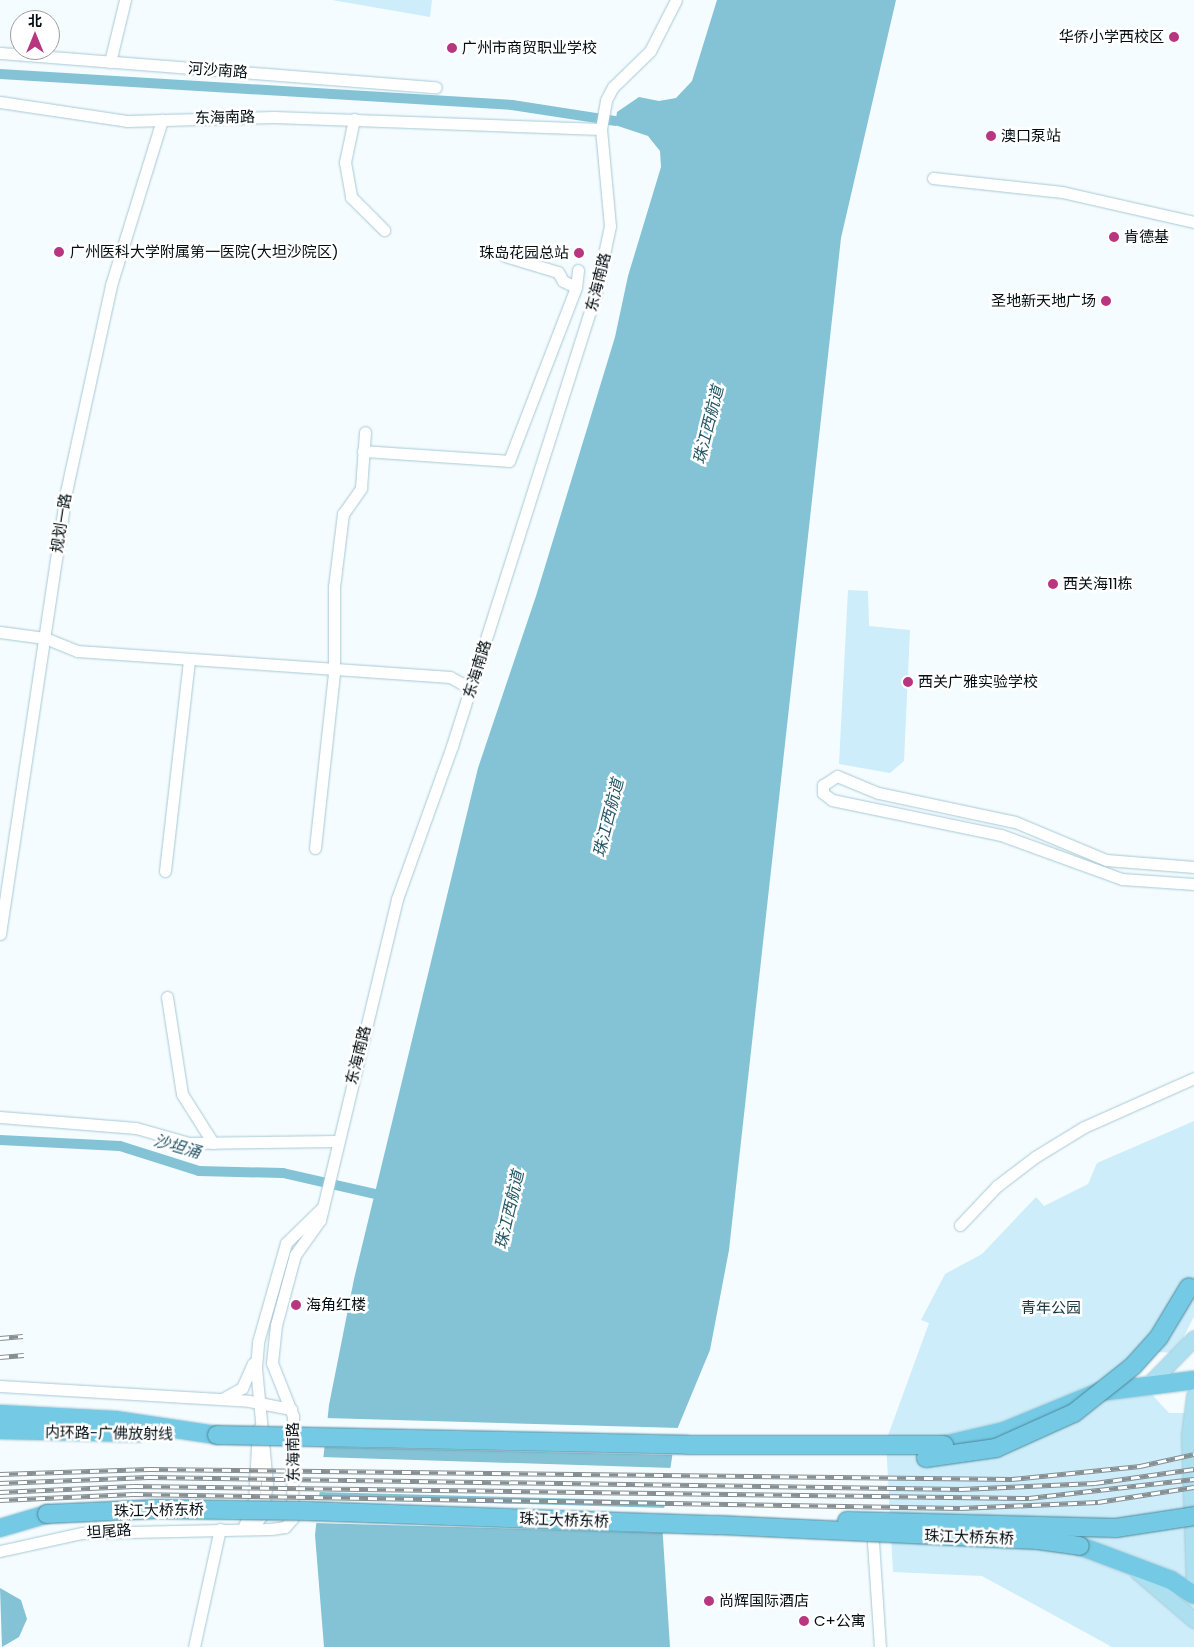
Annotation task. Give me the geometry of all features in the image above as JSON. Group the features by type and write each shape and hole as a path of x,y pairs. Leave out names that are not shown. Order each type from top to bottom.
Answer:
{"highway":[{"path":"688,1445 918,1458 980,1451 1013,1442 1074,1413 1116,1382 1158,1337 1194,1275"},
{"path":"0,1414 115,1420 217,1435 688,1445 944,1445 1004,1432 1099,1392 1194,1380"},
{"name":"内环路-广佛放射线","path":"0,1430 217,1435"},
{"name":"珠江大桥东桥","path":"47,1514 219,1509 724,1525 1038,1540 1080,1546 1120,1559 1186,1599"},
{"path":"0,1521 47,1514"},
{"path":"0,1528 47,1514"},
{"path":"724,1525 875,1521 1125,1528 1194,1516"}],"main road":[{"path":"1147,1386 1194,1338"},
{"path":"1194,1396 1190,1434 1194,1584"},
{"path":"1186,1599 1194,1613"},
{"path":"1186,1599 1194,1620"}],"street":[{"path":"110,62 125,0"},
{"name":"东海南路","path":"220,1529 279,1528 292,1519 292,1410 276,1382 272,1339 294,1255 320,1220 324,1206 337,1141 397,899 470,688 587,326 608,243 610,210 602,125 605,104 613,87 650,51 676,0"},
{"name":"河沙南路","path":"0,53 436,87"},
{"name":"东海南路","path":"0,102 103,119 354,119 602,125"},
{"path":"354,119 345,162 351,196 384,230"},
{"name":"规划一路","path":"0,934 66,492 107,304 162,120"},
{"path":"933,178 1062,192 1194,222"},
{"path":"505,256 558,272 563,282 576,287"},
{"path":"364,452 510,461 576,287 578,270"},
{"path":"316,848 334,672 334,587 342,514 361,488 365,432"},
{"path":"0,632 45,638 77,650 334,672 450,677 470,688"},
{"path":"165,871 189,659"},
{"path":"1194,867 1106,860 1015,822 878,793 837,776 823,785 823,793 832,800 1002,835 1122,879 1194,884"},
{"path":"167,997 182,1094 213,1143"},
{"path":"960,1225 997,1186 1035,1156 1084,1127 1194,1078"},
{"path":"0,1117 136,1128 177,1142 337,1141"},
{"path":"220,1399 242,1388 256,1354 286,1243 324,1206"},
{"path":"247,1529 254,1501 260,1403 256,1354"},
{"path":"0,1386 220,1399 260,1403 292,1410"},
{"path":"194,1647 220,1529"},
{"name":"坦尾路","path":"0,1551 90,1532 220,1529"},
{"path":"873,1542 880,1647"}],"green space":[{"path":"332,0 432,0 430,17"},
{"path":"848,590 868,591 869,626 910,630 904,761 890,773 839,764"},
{"name":"青年公园","path":"1194,1121 1194,1316 1176,1353 1157,1352 1133,1374 1169,1413 1194,1413 1194,1647 1112,1647 982,1576 893,1572 886,1441 929,1323 921,1320 945,1274 982,1254 1036,1197 1044,1206 1088,1184 1097,1163"}],"water":[{"name":"珠江西航道","path":"717,0 896,0 841,238 729,1250 710,1350 676,1432 662,1522 670,1647 324,1647 315,1535 329,1405 354,1279 478,768 536,596 615,337 628,276 661,167 660,151 648,136 615,125 617,112 639,97 659,101 676,98 692,81"},
{"path":"0,1588 21,1600 27,1619 19,1637 2,1647"}],"pier":[{"path":"325,1418 680,1428 675,1455 322,1447"},
{"path":"321,1457 673,1468 668,1501 317,1492"},
{"path":"317,1498 667,1508 665,1533 314,1523"}],"waterway":[{"path":"0,74 512,105 615,121"},
{"name":"沙坦涌","path":"0,1140 120,1146 199,1171 283,1173 375,1194"}],"railway":[{"path":"0,1338 23,1336"},
{"path":"0,1357 24,1355"},
{"path":"0,1474 150,1469 1012,1479 1140,1466 1194,1454"},
{"path":"0,1483 149,1477 961,1489 1095,1483 1194,1469"},
{"path":"0,1492 134,1486 1029,1498 1194,1479"},
{"path":"0,1500 134,1494 960,1508 1098,1502 1194,1487"}],"place":[{"name":"华侨小学西校区","path":"1174,37"},
{"name":"广州市商贸职业学校","path":"452,48"},
{"name":"澳口泵站","path":"991,136"},
{"name":"肯德基","path":"1114,237"},
{"name":"广州医科大学附属第一医院(大坦沙院区)","path":"59,252"},
{"name":"珠岛花园总站","path":"579,253"},
{"name":"圣地新天地广场","path":"1106,301"},
{"name":"西关海11栋","path":"1053,584"},
{"name":"西关广雅实验学校","path":"908,682"},
{"name":"海角红楼","path":"296,1305"},
{"name":"尚辉国际酒店","path":"709,1601"},
{"name":"C+公寓","path":"804,1621"}]}
